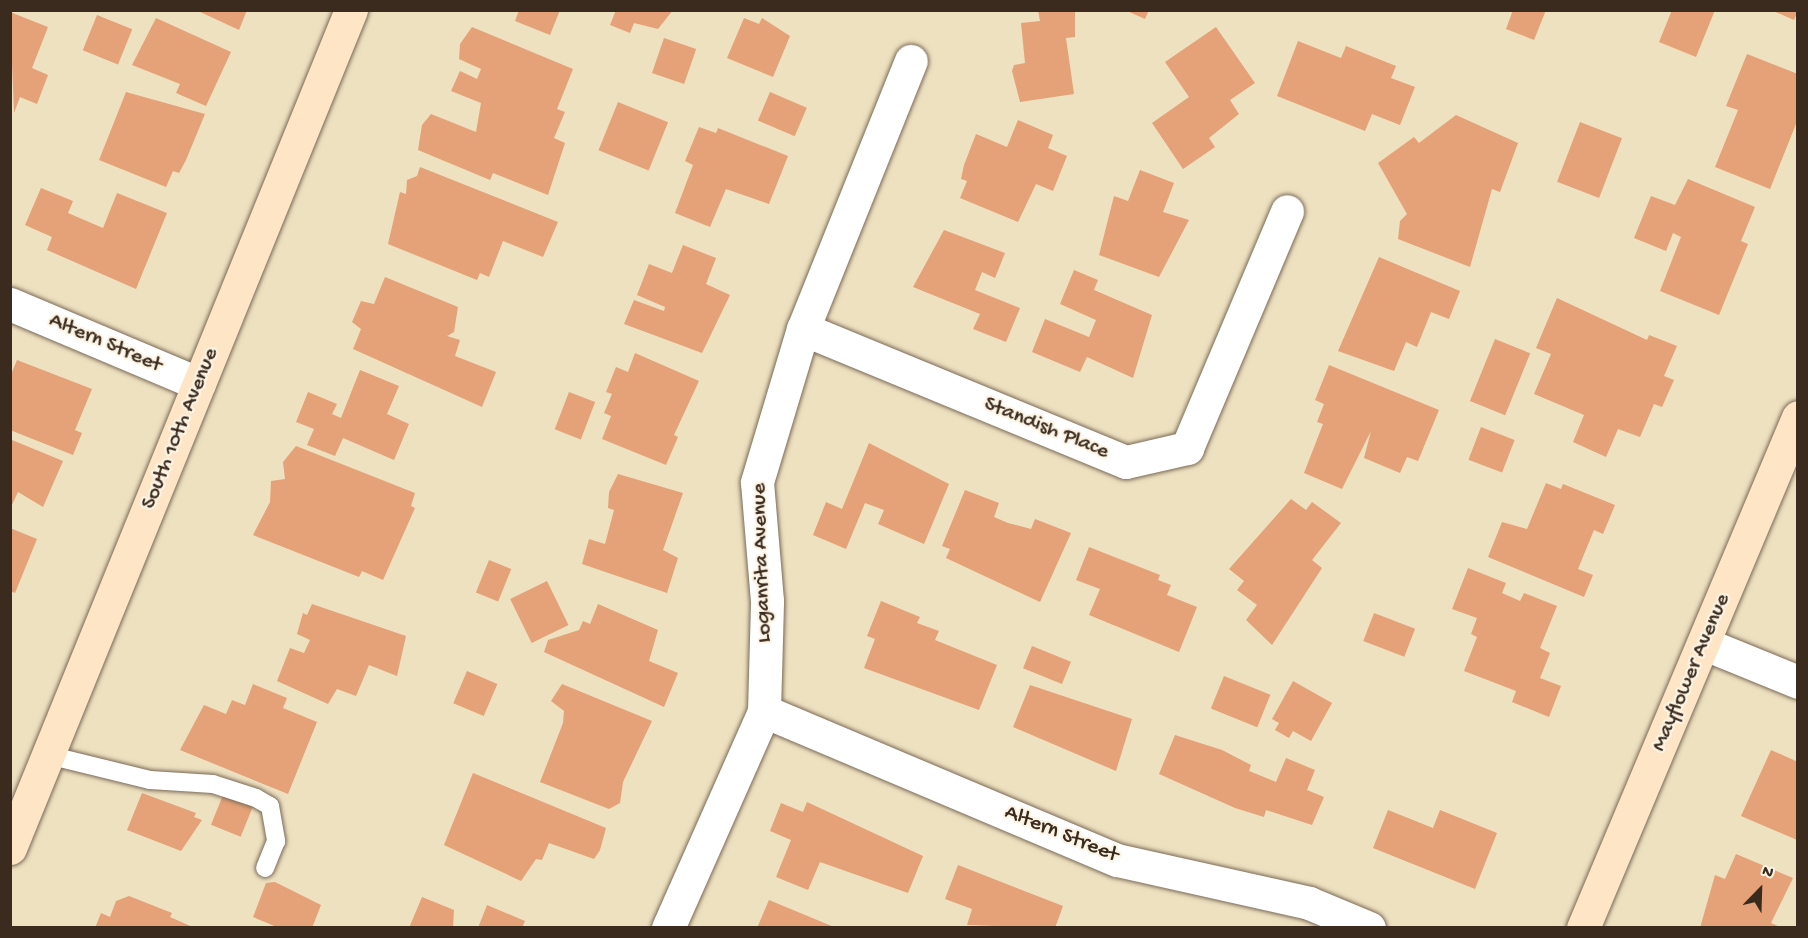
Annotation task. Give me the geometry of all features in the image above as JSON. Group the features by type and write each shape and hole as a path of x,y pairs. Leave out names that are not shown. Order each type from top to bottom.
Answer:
{"street":[{"name":"South 10th Avenue","path":"10,848 351,10"},
{"name":"Loganrita Avenue","path":"668,927 764,711 767,601 757,482 803,329 911,60"},
{"name":"Standish Place","path":"803,329 1126,462 1187,448 1287,211"},
{"name":"Altern Street","path":"10,304 199,384"},
{"name":"Mayflower Avenue","path":"1583,927 1705,644 1797,417"},
{"path":"1705,644 1797,682"},
{"name":"Altern Street","path":"764,711 1117,860 1309,903 1369,927"}],"lane":[{"path":"48,755 150,780 213,784 256,798 270,806 276,842 265,868"}],"building":[{"path":"196,10 247,10 239,30"},
{"path":"519,10 560,10 550,35 515,21"},
{"path":"616,10 673,10 658,29 634,23 630,33 610,25"},
{"path":"1038,10 1075,10 1075,37 1066,38 1074,94 1020,102 1012,71 1014,65 1025,63 1021,23 1040,21"},
{"path":"1125,10 1149,10 1145,19"},
{"path":"1513,10 1546,10 1534,40 1506,29"},
{"path":"1672,10 1715,10 1696,57 1659,42"},
{"path":"1771,10 1798,10 1798,11 1794,20"},
{"path":"10,12 48,27 32,68 48,75 37,104 20,97 14,113"},
{"path":"97,15 132,29 118,64 83,50"},
{"path":"156,18 231,52 206,106 176,93 180,84 132,65"},
{"path":"744,18 759,24 762,18 790,36 773,77 727,58"},
{"path":"472,27 573,69 557,109 565,112 554,138 565,143 548,195 493,173 490,180 418,150 422,125 431,114 476,132 481,103 451,91 460,71 477,79 481,69 459,59 460,44"},
{"path":"1216,27 1255,83 1230,100 1239,114 1209,138 1215,147 1183,169 1152,123 1189,97 1165,62"},
{"path":"664,38 696,49 684,84 652,73"},
{"path":"1298,41 1341,58 1346,46 1396,66 1391,78 1415,87 1400,125 1372,114 1365,131 1277,96"},
{"path":"1747,54 1798,74 1798,119 1770,189 1715,167 1738,110 1726,106"},
{"path":"126,92 205,114 186,160 179,173 173,171 166,187 99,160"},
{"path":"770,92 807,108 795,136 758,121"},
{"path":"618,102 668,122 649,170 599,150"},
{"path":"1456,115 1518,143 1500,192 1492,189 1470,267 1398,239 1400,221 1407,214 1378,163 1414,137 1419,143"},
{"path":"1018,120 1053,135 1048,148 1067,156 1053,191 1036,184 1018,222 960,198 967,181 961,179 964,165 976,134 1007,147"},
{"path":"1580,122 1622,138 1599,198 1557,182"},
{"path":"699,127 716,133 718,128 788,156 769,204 726,189 710,227 675,213 693,165 685,161"},
{"path":"420,167 558,222 543,257 503,241 489,277 480,273 477,280 388,244 400,192 406,194 407,180 417,176"},
{"path":"1140,170 1174,183 1163,212 1189,220 1159,277 1099,255 1114,196 1128,201"},
{"path":"1688,179 1755,207 1741,241 1748,244 1719,315 1660,291 1681,237 1673,233 1666,251 1634,238 1651,196 1675,205"},
{"path":"41,188 73,201 68,213 103,228 117,193 167,213 136,289 47,250 52,237 25,225"},
{"path":"944,230 1005,253 995,278 982,272 975,290 1020,308 1006,342 973,329 980,314 913,287"},
{"path":"683,245 716,258 706,284 730,295 702,353 624,324 634,300 664,311 665,307 637,295 649,264 672,273"},
{"path":"1379,257 1460,291 1449,319 1431,312 1417,347 1406,342 1394,371 1338,351"},
{"path":"1074,270 1098,280 1094,290 1152,315 1133,378 1087,357 1080,372 1032,352 1045,319 1089,337 1096,320 1060,304"},
{"path":"385,277 458,307 454,332 447,336 460,340 455,356 496,372 482,407 353,349 361,329 352,322 361,301 374,304"},
{"path":"1557,298 1647,340 1649,335 1677,346 1664,376 1674,380 1662,407 1654,404 1640,437 1618,429 1606,457 1573,442 1584,415 1534,394 1551,354 1536,348"},
{"path":"1495,339 1530,353 1505,415 1470,401"},
{"path":"635,353 699,381 674,435 678,437 666,465 602,439 611,416 604,413 612,394 606,392 616,367 628,372"},
{"path":"17,360 92,389 75,430 82,433 73,455 10,430 10,377"},
{"path":"1329,365 1439,410 1418,461 1407,457 1400,473 1364,458 1371,431 1342,489 1304,473 1323,424 1317,422 1324,404 1315,400"},
{"path":"360,370 399,386 387,414 409,424 394,460 343,438 335,456 307,445 314,429 296,422 308,392 337,404 332,414 341,418"},
{"path":"569,392 595,402 581,439 555,429"},
{"path":"1481,427 1515,440 1502,473 1468,460"},
{"path":"12,440 63,461 43,507 18,492 10,509"},
{"path":"869,443 949,484 924,544 878,524 884,510 865,503 846,549 813,535 826,502 842,509"},
{"path":"296,446 415,493 411,506 415,508 383,580 362,571 359,577 253,535 270,502 271,481 285,479 283,462"},
{"path":"618,474 683,493 663,550 678,558 667,593 582,564 589,539 605,544 614,510 608,508 609,492"},
{"path":"1546,483 1561,489 1563,484 1615,505 1603,534 1594,530 1578,569 1593,575 1584,597 1488,557 1502,522 1527,529"},
{"path":"965,490 999,503 994,517 1008,523 1031,529 1035,519 1071,533 1040,602 946,558 950,549 942,546"},
{"path":"1291,499 1306,510 1312,502 1341,523 1312,560 1322,568 1272,645 1246,620 1257,605 1237,590 1244,581 1229,569"},
{"path":"10,528 37,539 15,593 10,591"},
{"path":"1089,547 1160,575 1158,580 1171,585 1167,595 1197,607 1179,652 1089,615 1100,589 1076,580"},
{"path":"489,560 511,569 498,601 476,592"},
{"path":"1468,568 1506,583 1502,593 1520,601 1524,593 1557,606 1540,648 1550,653 1540,678 1561,686 1549,717 1512,702 1516,691 1464,671 1477,637 1471,634 1477,618 1452,609"},
{"path":"547,581 568,625 532,643 510,599"},
{"path":"881,601 920,617 917,623 939,631 935,640 997,665 979,710 864,668 875,639 867,636"},
{"path":"312,604 406,636 397,676 369,665 356,696 337,689 328,704 277,681 290,648 304,653 310,640 297,634 303,613 307,615"},
{"path":"598,604 658,630 649,661 678,673 664,707 544,652 548,640 579,630 583,621 590,624"},
{"path":"1374,613 1415,629 1404,657 1363,641"},
{"path":"1032,646 1071,662 1062,684 1023,668"},
{"path":"467,671 497,684 484,716 453,703"},
{"path":"1224,676 1270,695 1257,727 1211,708"},
{"path":"1293,681 1332,703 1311,741 1293,731 1289,738 1275,730 1279,723 1272,719"},
{"path":"253,684 287,698 283,708 317,722 288,794 180,750 204,705 226,714 232,700 245,705"},
{"path":"562,684 652,721 623,782 620,803 609,809 540,782 563,723 564,711 551,701"},
{"path":"1030,685 1132,719 1116,771 1013,727"},
{"path":"1175,735 1222,750 1251,765 1249,771 1276,782 1286,758 1315,770 1307,790 1324,797 1312,825 1266,810 1264,817 1235,808 1159,774"},
{"path":"1771,750 1798,762 1797,840 1741,816"},
{"path":"473,773 606,828 600,850 594,859 549,843 542,860 536,859 521,881 444,845"},
{"path":"142,793 196,813 194,817 202,820 181,851 127,830"},
{"path":"223,795 253,807 241,837 211,825"},
{"path":"807,802 923,856 908,893 820,862 808,890 776,877 791,840 770,831 781,803 803,812"},
{"path":"1388,810 1433,828 1440,810 1497,833 1475,889 1373,848"},
{"path":"1736,854 1793,878 1771,923 1782,928 1700,928 1715,875 1725,879"},
{"path":"958,865 1063,906 1055,928 967,925 972,909 945,899"},
{"path":"275,882 321,905 312,928 279,928 253,917 266,883"},
{"path":"129,896 172,913 170,917 195,928 95,928 101,913 110,917 116,901"},
{"path":"422,897 454,910 453,928 409,928"},
{"path":"769,900 834,927 834,928 757,928"},
{"path":"487,905 525,921 522,928 478,928"}]}
